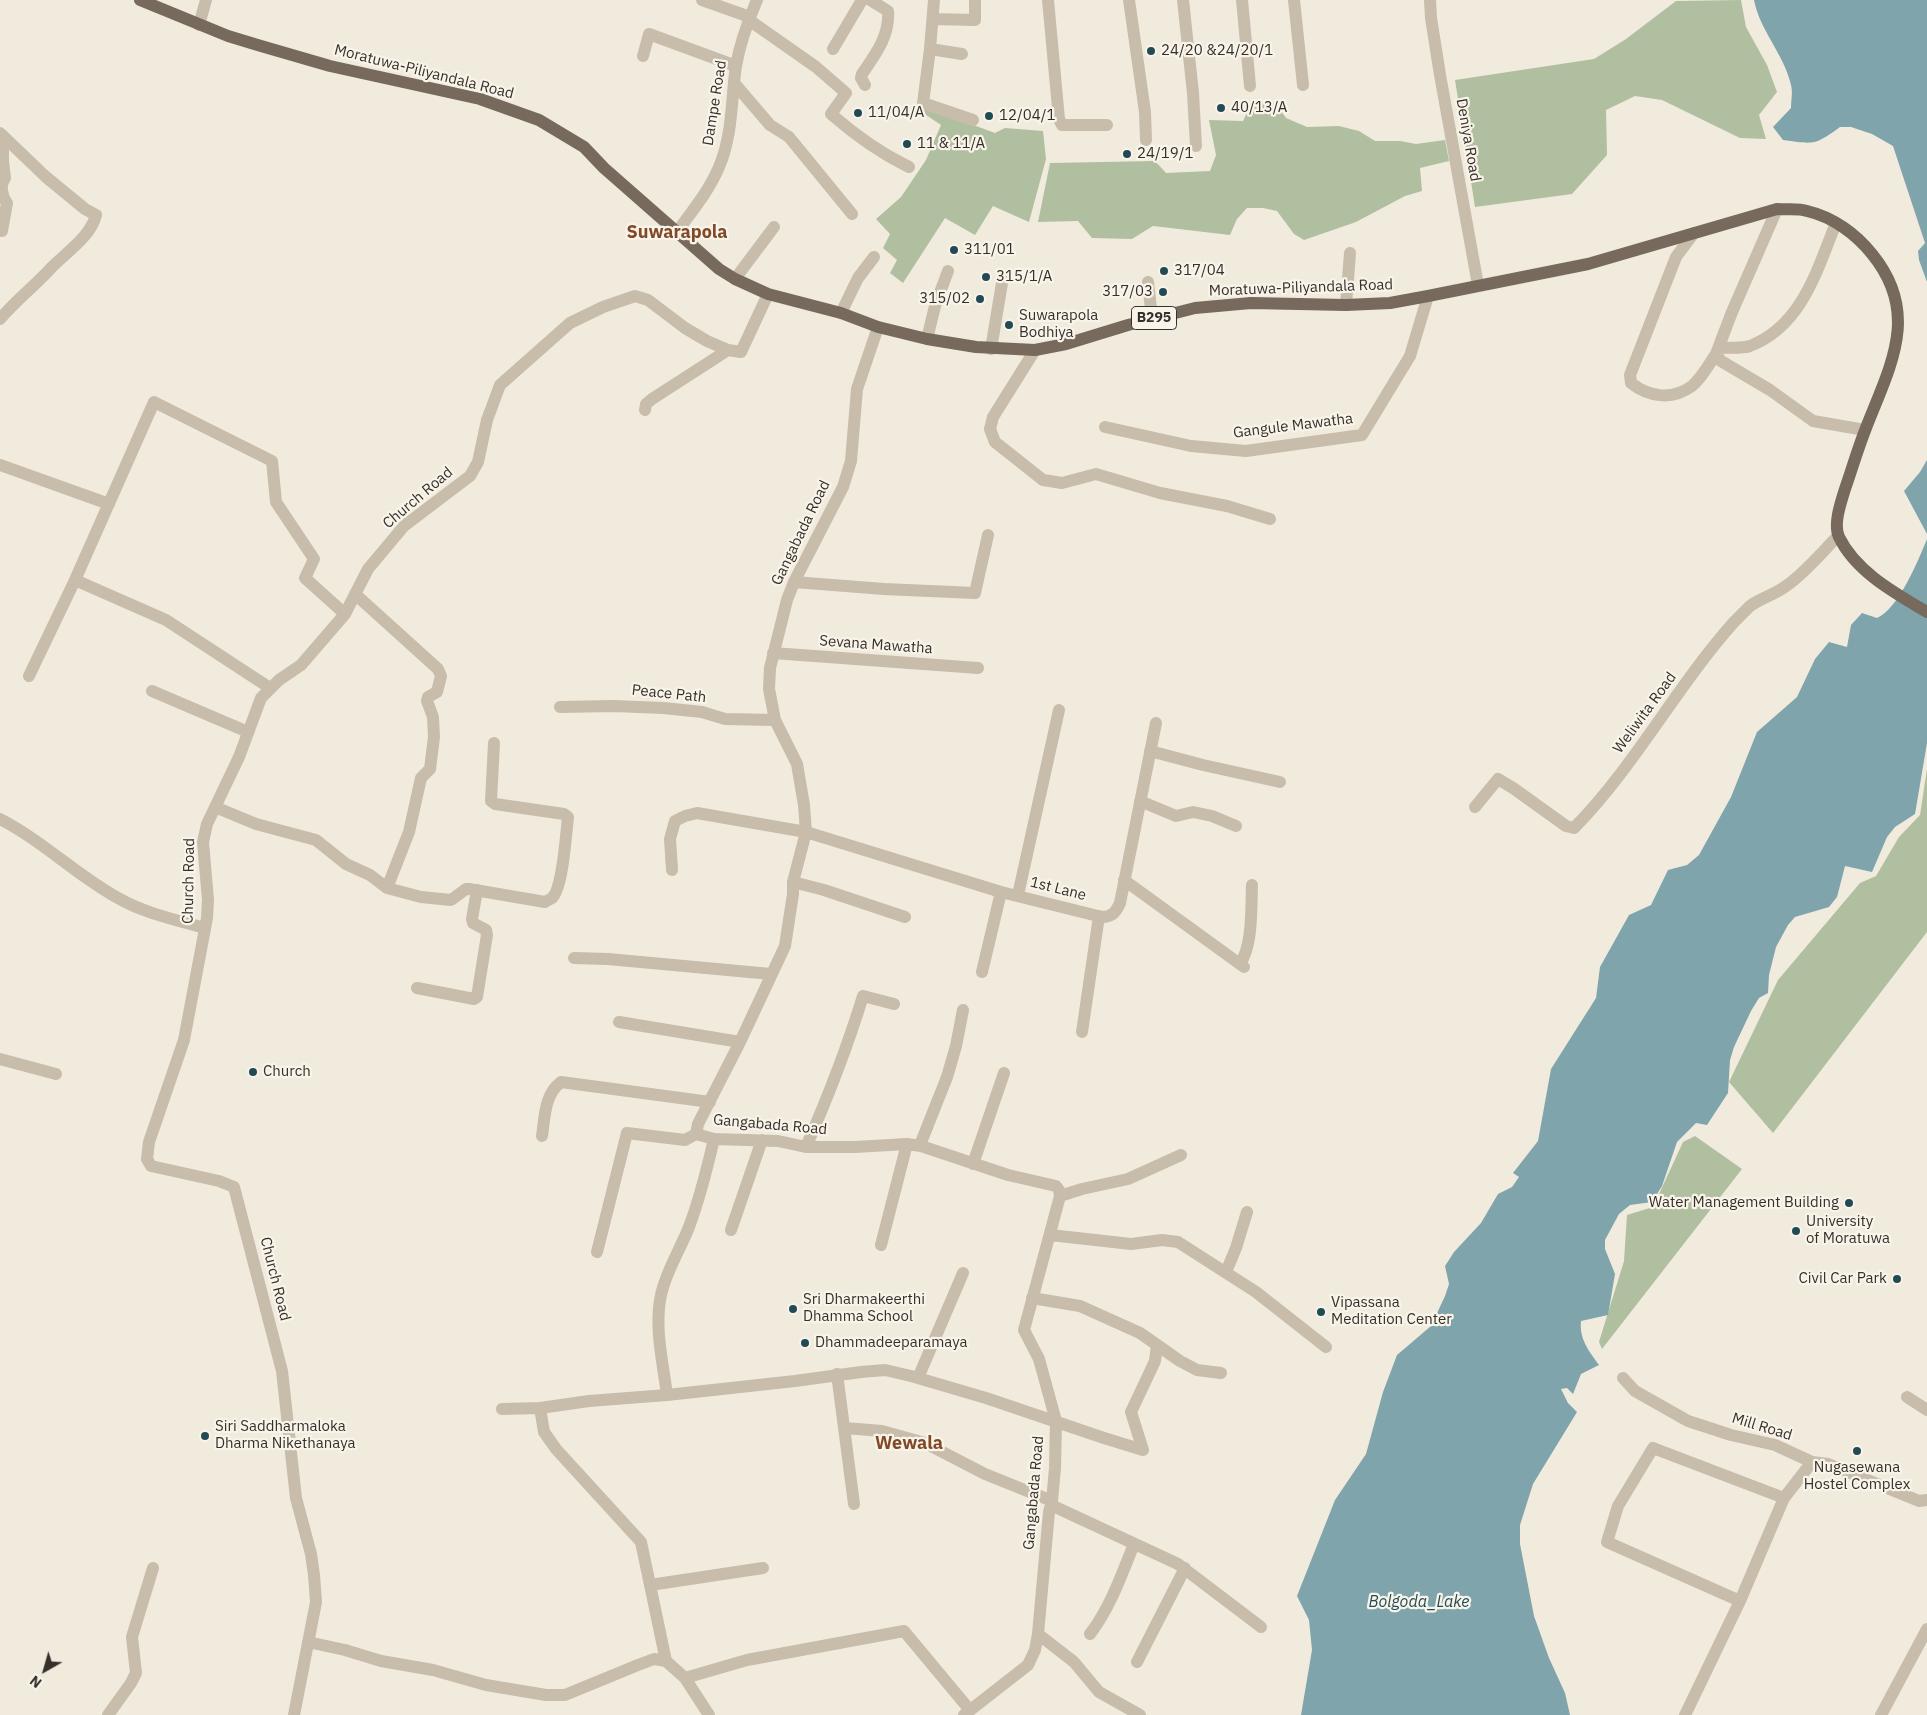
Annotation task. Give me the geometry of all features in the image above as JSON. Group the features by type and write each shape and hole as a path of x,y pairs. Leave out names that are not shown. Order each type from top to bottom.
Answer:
{"main road":[{"name":"Moratuwa-Piliyandala Road","path":"140,0 228,36 330,66 480,99 539,120 584,147 719,269 734,279 768,294 841,313 878,326 927,339 991,348 1035,350 1066,344 1152,318 1195,308 1250,302 1346,305 1390,303 1588,264 1777,209 1806,210 1836,223 1861,240 1880,263 1891,286 1899,326 1896,351 1865,430 1838,510 1838,536"},
{"path":"1838,536 1857,562 1878,581 1927,612"}],"street":[{"path":"199,25 206,0"},
{"path":"702,0 750,18 816,67 846,93 831,114 885,156 909,167"},
{"name":"Dampe Road","path":"677,232 708,188 719,167 729,131 736,66 742,39 757,0"},
{"path":"833,49 862,0"},
{"path":"865,84 861,78 862,74 886,34 888,21 888,11 870,0"},
{"path":"934,0 923,103 973,120"},
{"path":"933,19 976,20 975,0"},
{"path":"1048,0 1059,119 1062,125 1107,125"},
{"path":"1130,0 1145,112 1146,140"},
{"path":"1183,0 1193,93 1196,146"},
{"path":"1242,0 1250,86"},
{"path":"1294,0 1302,80"},
{"name":"Deniya Road","path":"1430,0 1440,75 1478,285"},
{"path":"643,56 649,34 736,66"},
{"path":"930,49 962,54"},
{"path":"734,83 770,125 789,137 852,214"},
{"path":"0,133 46,177 85,209 96,215 94,224 74,247 44,278 0,318"},
{"path":"0,142 3,145 2,161 5,178 0,190 7,203 2,231"},
{"path":"1694,233 1676,257 1630,374 1631,383 1641,391 1667,397 1693,385 1718,351 1732,312 1777,209"},
{"path":"1718,351 1748,347 1786,323 1797,309 1816,272 1836,223"},
{"path":"734,279 774,227"},
{"path":"1346,305 1350,253"},
{"path":"841,313 858,278 874,257"},
{"path":"927,339 935,306 948,271"},
{"path":"991,348 1003,277"},
{"path":"1148,282 1152,318"},
{"path":"644,410 646,404 652,399 728,350 741,352 768,294"},
{"name":"Church Road","path":"294,1715 316,1602 314,1575 311,1554 296,1498 282,1371 234,1187 219,1181 150,1166 147,1159 149,1142 184,1040 205,928 208,900 203,842 207,824 239,757 261,698 270,688 301,664 345,614 368,569 404,526 470,476 478,462 487,420 500,385 570,323 603,307 635,296 648,300 686,328 728,350"},
{"name":"Gangule Mawatha","path":"1105,427 1191,446 1246,451 1362,435 1410,356 1428,296"},
{"name":"Gangabada Road","path":"878,326 857,389 851,461 843,487 794,582 787,600 773,653 769,689 775,720 796,764 803,798 806,832 793,882 785,946 740,1042 698,1124 696,1134 714,1139 778,1141 806,1146 854,1147 907,1144 921,1146 1008,1175 1056,1186 1059,1190 1060,1196 1024,1330 1039,1360 1056,1421 1055,1468 1047,1529 1038,1634 1035,1650 1028,1665 966,1712"},
{"path":"1035,350 993,417 990,429 995,442 1043,480 1062,483 1096,474 1160,493 1227,506 1270,519"},
{"path":"1718,351 1721,361 1770,390 1813,421 1865,430"},
{"path":"29,676 75,580 154,402 272,461 276,502 314,559 306,578 345,614"},
{"path":"0,465 109,504"},
{"path":"794,582 884,589 975,593 988,535"},
{"name":"Weliwita Road","path":"1475,807 1498,779 1566,826 1574,828 1614,782 1734,622 1751,605 1769,597 1788,585 1838,536"},
{"path":"75,580 166,620 270,688"},
{"path":"355,594 438,669 441,676 437,692 428,697 427,701 433,717 434,738 430,769 421,778 409,832 387,888"},
{"name":"Sevana Mawatha","path":"773,653 978,668"},
{"path":"152,691 248,732"},
{"name":"Peace Path","path":"560,707 614,706 663,708 702,712 725,719 775,720"},
{"path":"1018,895 1059,710"},
{"name":"1st Lane","path":"672,870 670,839 674,821 697,814 806,832 1001,892 1110,917 1117,911 1120,903 1156,722"},
{"path":"215,807 256,824 316,840 346,864 370,875 387,888 421,897 451,900 466,889 545,902 552,899 556,892 565,854 568,817 564,814 496,804 491,801 494,742"},
{"path":"1150,751 1280,782"},
{"path":"1140,801 1176,816 1193,812 1212,816 1236,826"},
{"path":"0,819 24,831 118,898 163,916 205,928"},
{"path":"1124,880 1242,966 1248,945 1252,885"},
{"path":"793,882 905,918"},
{"path":"417,988 474,999 477,997 487,935 484,928 473,923 472,918 477,890"},
{"path":"982,972 1001,892"},
{"path":"1082,1032 1099,916"},
{"path":"574,958 608,959 771,974"},
{"path":"806,1146 835,1079 863,996 894,1004"},
{"path":"921,1146 956,1046 963,1010"},
{"path":"619,1022 740,1042"},
{"path":"0,1060 56,1074"},
{"path":"973,1164 1004,1073"},
{"path":"542,1136 547,1100 553,1088 560,1082 710,1102"},
{"path":"597,1252 627,1133 685,1140 696,1134"},
{"path":"667,1395 659,1327 661,1296 702,1188 714,1139"},
{"path":"731,1230 762,1140"},
{"path":"881,1245 907,1144"},
{"path":"1060,1196 1128,1179 1181,1156"},
{"path":"1226,1272 1236,1248 1247,1212"},
{"path":"1050,1235 1131,1244 1162,1240 1178,1242 1256,1292 1326,1347"},
{"path":"918,1378 963,1273"},
{"path":"1032,1298 1080,1306 1140,1333 1197,1370 1220,1372"},
{"path":"502,1410 667,1395 885,1370 918,1378 1143,1450 1131,1412 1155,1361 1157,1345"},
{"path":"837,1374 854,1504"},
{"name":"Mill Road","path":"1623,1378 1635,1391 1688,1421 1731,1435 1775,1444 1812,1462 1828,1464 1919,1501 1927,1500"},
{"path":"1907,1397 1927,1410"},
{"path":"540,1408 544,1432 556,1449 641,1542 666,1660 685,1678 709,1715"},
{"path":"845,1428 882,1431 925,1443 985,1474 1051,1503 1185,1568 1261,1627"},
{"path":"1740,1601 1607,1542 1618,1506 1653,1448 1784,1498"},
{"path":"1685,1715 1740,1601 1784,1498 1812,1462"},
{"path":"1090,1634 1110,1601 1134,1544"},
{"path":"108,1715 136,1673 132,1637 153,1568"},
{"path":"650,1585 763,1568"},
{"path":"1137,1662 1185,1568"},
{"path":"1882,1715 1927,1629"},
{"path":"685,1678 747,1660 904,1631 966,1712"},
{"path":"1038,1634 1074,1662 1099,1692 1140,1715"},
{"path":"308,1642 345,1650 381,1661 433,1670 486,1685 546,1696 565,1695 638,1664 654,1660 666,1660"}],"green space":[{"path":"1741,0 1746,27 1767,65 1777,92 1759,115 1766,139 1740,138 1662,100 1635,96 1606,110 1607,155 1572,194 1475,207 1455,80 1594,59 1626,39 1676,1"},
{"path":"1252,102 1275,103 1286,118 1307,127 1339,126 1359,131 1375,141 1400,141 1416,144 1445,140 1449,161 1420,168 1422,191 1405,196 1356,222 1304,240 1294,234 1277,211 1263,208 1247,208 1237,219 1230,235 1153,226 1132,239 1092,238 1078,221 1038,222 1050,163 1155,161 1166,173 1210,171 1216,155 1209,120 1243,121"},
{"path":"919,105 995,133 1005,128 1043,131 1046,159 1029,222 993,206 975,235 945,218 903,283 890,273 897,260 883,248 890,234 876,219 901,197 926,160 941,125 917,109"},
{"path":"1927,769 1927,932 1773,1133 1729,1082 1778,980 1860,883 1876,876 1899,837 1920,815"},
{"path":"1695,1136 1742,1169 1602,1349 1599,1342 1624,1261 1627,1215 1653,1207 1683,1142"}],"water":[{"path":"1754,0 1927,0 1927,282 1919,260 1918,251 1925,243 1893,146 1872,134 1851,127 1840,127 1819,141 1808,143 1783,140 1773,127 1791,108 1792,88 1783,63 1761,22"},
{"path":"1927,460 1927,534 1904,491 1920,472"},
{"name":"Bolgoda_Lake","path":"1927,539 1927,743 1915,814 1895,827 1887,837 1872,872 1845,866 1837,897 1829,907 1795,917 1788,925 1776,947 1769,975 1768,993 1759,998 1734,1047 1730,1060 1728,1093 1707,1125 1696,1123 1677,1142 1662,1186 1652,1202 1630,1205 1619,1214 1605,1240 1605,1249 1615,1274 1608,1315 1581,1321 1583,1339 1588,1350 1599,1365 1581,1374 1573,1394 1567,1388 1561,1389 1568,1403 1577,1412 1533,1484 1520,1525 1520,1544 1534,1616 1549,1658 1565,1693 1570,1715 1301,1715 1312,1650 1309,1620 1297,1596 1335,1500 1366,1454 1383,1392 1397,1355 1431,1326 1449,1284 1445,1266 1454,1252 1481,1223 1498,1194 1512,1187 1519,1177 1513,1173 1538,1141 1551,1069 1596,998 1600,967 1629,915 1651,905 1668,870 1687,865 1699,855 1731,797 1757,732 1797,697 1815,659 1829,642 1847,647 1851,625 1862,613 1877,618 1893,605 1907,583"}],"place":[{"name":"24/20 &24/20/1","path":"1151,51"},
{"name":"40/13/A","path":"1221,108"},
{"name":"11/04/A","path":"858,113"},
{"name":"12/04/1","path":"989,116"},
{"name":"11 & 11/A","path":"907,144"},
{"name":"24/19/1","path":"1127,154"},
{"name":"311/01","path":"954,250"},
{"name":"317/04","path":"1164,271"},
{"name":"315/1/A","path":"986,277"},
{"name":"317/03","path":"1163,292"},
{"name":"315/02","path":"980,299"},
{"name":"Suwarapola Bodhiya","path":"1009,325"},
{"name":"Church","path":"253,1072"},
{"name":"Water Management Building","path":"1849,1203"},
{"name":"University of Moratuwa","path":"1796,1231"},
{"name":"Civil Car Park","path":"1897,1279"},
{"name":"Sri Dharmakeerthi Dhamma School","path":"793,1309"},
{"name":"Vipassana Meditation Center","path":"1321,1312"},
{"name":"Dhammadeeparamaya","path":"805,1343"},
{"name":"Siri Saddharmaloka Dharma Nikethanaya","path":"205,1436"},
{"name":"Nugasewana Hostel Complex","path":"1857,1451"}],"district":[{"name":"Suwarapola","path":"677,233"},
{"name":"Wewala","path":"909,1444"}]}
